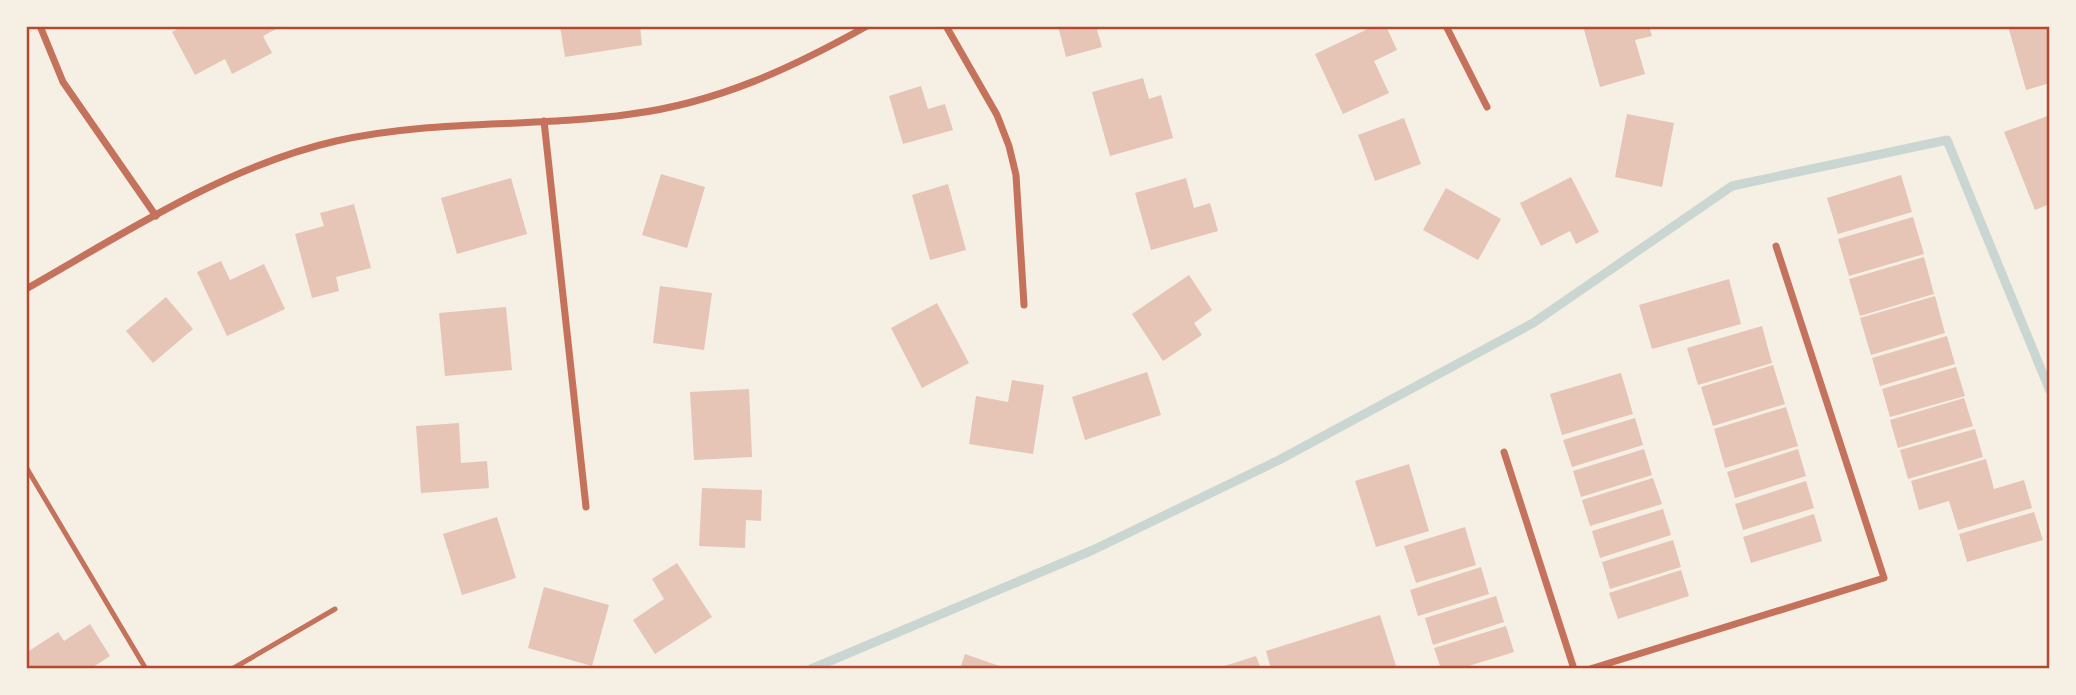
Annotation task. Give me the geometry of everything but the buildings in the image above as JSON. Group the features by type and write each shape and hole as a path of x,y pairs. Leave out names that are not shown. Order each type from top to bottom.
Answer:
{"street":[{"path":"40,26 63,82 156,216"},
{"path":"26,289 225,179 282,157 332,142 409,129 631,114 707,99 811,56 867,26"},
{"path":"946,26 997,115 1009,146 1016,175 1024,305"},
{"path":"1446,26 1487,107"},
{"path":"544,121 586,507"},
{"path":"1590,669 1884,578 1776,246"},
{"path":"1504,452 1574,669"}],"lane":[{"path":"26,467 146,669"},
{"path":"232,669 335,609"}],"waterway":[{"path":"811,669 1093,550 1279,460 1533,323 1732,186 1947,140 2050,391"}]}
